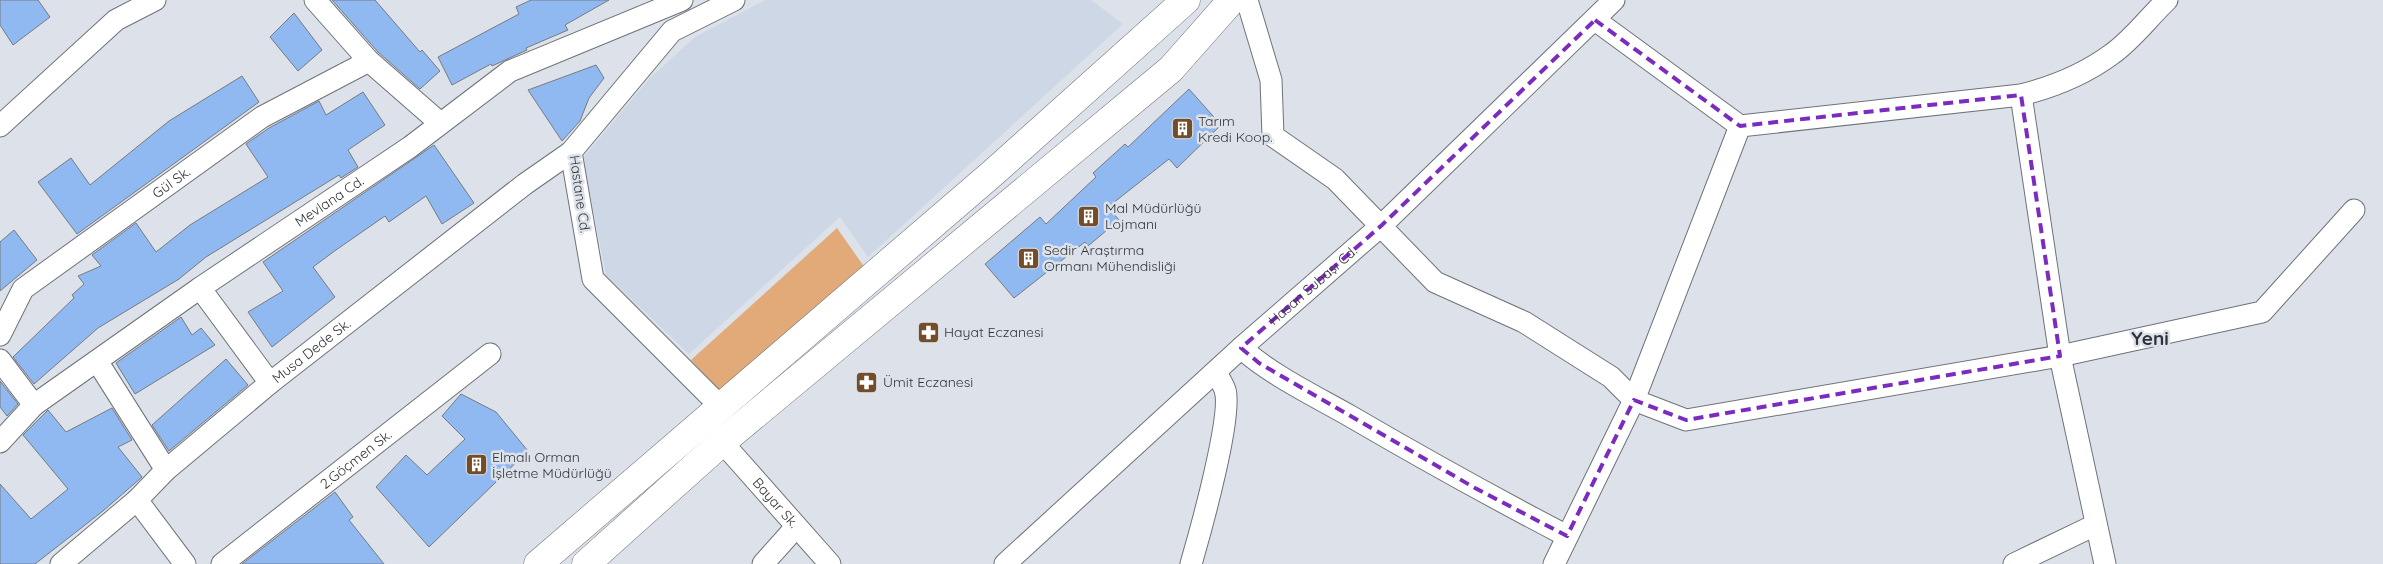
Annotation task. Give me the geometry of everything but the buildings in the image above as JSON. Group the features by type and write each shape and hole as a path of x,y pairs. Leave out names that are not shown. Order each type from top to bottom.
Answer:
{"main road":[{"path":"538,564 994,172 1186,0"},
{"path":"586,564 722,442 1171,69 1232,0"}],"street":[{"path":"0,126 116,20 155,0"},
{"path":"315,0 369,61 440,124"},
{"name":"Hastane Cd.","path":"721,407 592,279 571,152 672,32 734,0"},
{"path":"1247,0 1271,80 1273,136 1335,178 1382,225 1403,251 1435,282 1524,322 1610,376 1634,400 1686,420 2060,356 2262,312 2354,210"},
{"name":"Hasan Subaşı Cd.","path":"1005,564 1216,373 1241,348 1382,225 1614,0"},
{"path":"1595,20 1740,126 2021,95 2046,89 2079,74 2113,54 2167,0"},
{"path":"672,32 675,4"},
{"name":"Mevlana Cd.","path":"0,442 34,405 200,288 402,152 510,71 675,4"},
{"name":"Gül Sk.","path":"0,335 23,289 262,117 369,61"},
{"path":"2021,95 2060,356 2095,525 2105,564"},
{"path":"1554,564 1634,400 1740,126"},
{"name":"Musa Dede Sk.","path":"61,564 137,500 166,470 270,383 525,184 571,152"},
{"path":"200,288 270,383"},
{"path":"1241,348 1259,363 1343,412 1475,488 1567,536"},
{"name":"2.Göçmen Sk.","path":"222,564 490,354"},
{"path":"0,360 34,405"},
{"path":"97,361 166,470"},
{"path":"1191,564 1203,524 1227,412 1226,390 1216,373"},
{"name":"Bayar Sk.","path":"722,442 830,564"},
{"path":"137,500 185,564"},
{"path":"2014,564 2065,542 2095,525"},
{"path":"763,564 796,527"}],"highlighted area":[{"path":"1595,20 1740,126 2021,95 2060,356 1686,420 1634,400 1567,536 1475,488 1259,363 1241,348 1382,225"}],"shaded area":[{"path":"765,0 1091,0 1123,24 868,257 840,217 689,354 606,275 583,158 650,78 695,37"},
{"path":"837,228 865,268 723,394 691,360"}],"place":[{"name":"Tarım Kredi Koop.","path":"1182,129"},
{"name":"Mal Müdürlüğü Lojmanı","path":"1089,216"},
{"name":"Sedir Araştırma Ormanı Mühendisliği","path":"1028,258"},
{"name":"Hayat Eczanesi","path":"928,332"},
{"name":"Ümit Eczanesi","path":"867,382"},
{"name":"Elmalı Orman İşletme Müdürlüğü","path":"476,465"}],"district":[{"name":"Yeni","path":"2150,338"}]}
